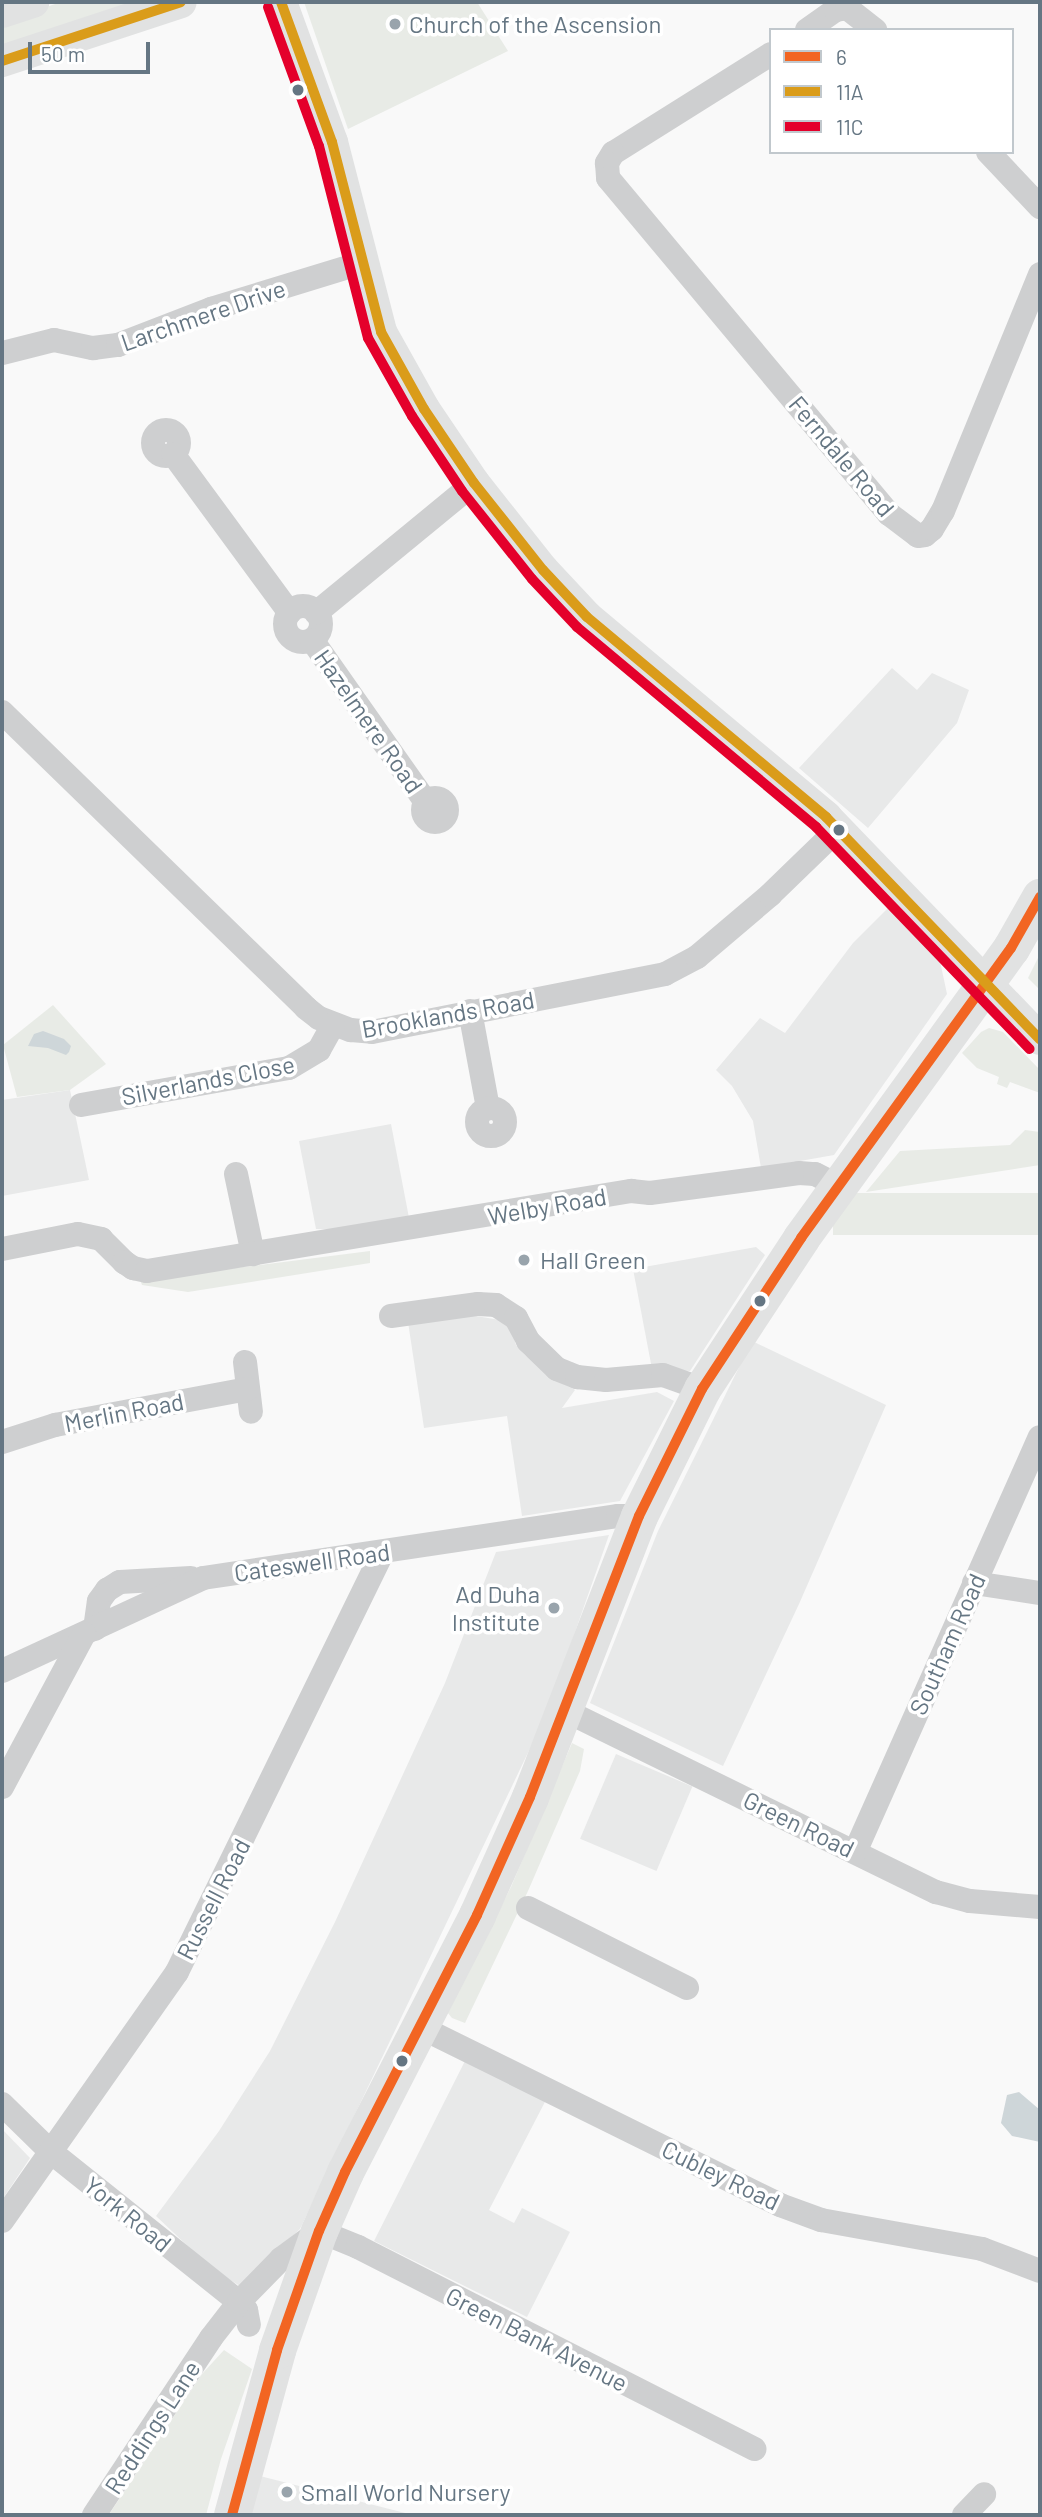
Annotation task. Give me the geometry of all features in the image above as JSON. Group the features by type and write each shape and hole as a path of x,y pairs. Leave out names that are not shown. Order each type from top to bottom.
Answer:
{"highway":[{"path":"232,2515 261,2318 319,2231 345,2172 477,1915 566,1711 639,1516 702,1389 801,1238 986,984 1040,897"}],"main road":[{"path":"2,12 33,2"},
{"path":"2,61 181,2"},
{"path":"281,2 332,142 381,332 424,409 474,483 543,570 587,617 838,829 1040,1039"}],"street":[{"path":"810,28 836,10 847,8 872,28"},
{"name":"Ferndale Road","path":"769,55 613,153 607,163 608,178 889,514 918,536 925,535 932,529 943,511 1040,274"},
{"path":"990,154 1040,207"},
{"name":"Larchmere Drive","path":"2,352 54,340 93,348 118,345 211,309 361,262"},
{"name":"Hazelmere Road","path":"173,454 290,612"},
{"path":"316,612 474,483"},
{"name":"Hazelmere Road","path":"300,607 316,612 321,628 312,640 300,642 289,635 286,624 290,612 300,607"},
{"name":"Hazelmere Road","path":"312,640 426,802"},
{"name":"Brooklands Road","path":"2,712 296,999 319,1018 333,1025 372,1032 665,974 697,957 770,895 838,829"},
{"path":"470,1011 488,1108"},
{"name":"Silverlands Close","path":"81,1105 106,1089 289,1068 319,1051 333,1025"},
{"name":"Welby Road","path":"2,1249 78,1234 101,1239 124,1262 133,1268 146,1271 631,1191 650,1194 799,1173 815,1174 836,1190"},
{"path":"236,1174 253,1254"},
{"path":"391,1316 478,1304 496,1305 516,1318 528,1340 546,1360 567,1373 606,1380 663,1375 702,1389"},
{"name":"Merlin Road","path":"2,1442 55,1425 250,1401 245,1362"},
{"name":"Southam Road","path":"855,1852 1040,1437"},
{"name":"Cateswell Road","path":"2,1671 203,1578 618,1516 639,1516"},
{"name":"Russell Road","path":"2,2221 177,1972 382,1553"},
{"path":"975,1583 1040,1593"},
{"path":"2,1787 89,1632"},
{"name":"Green Road","path":"566,1711 936,1892 970,1902 1040,1907"},
{"path":"528,1908 687,1988"},
{"name":"Cubley Road","path":"420,2027 780,2205 832,2222 982,2249 1040,2271"},
{"name":"York Road","path":"2,2104 51,2152 261,2318"},
{"name":"Reddings Lane","path":"94,2515 211,2338 261,2318 281,2259 319,2231"},
{"name":"Green Bank Avenue","path":"319,2231 358,2247 754,2449"},
{"path":"964,2515 984,2494"}],"shaded area":[{"path":"61,2 150,2 2,51 2,22"},
{"path":"304,2 477,2 508,51 348,129"},
{"path":"892,668 917,690 932,673 969,690 957,723 868,828 799,768"},
{"path":"888,908 940,961 947,994 834,1155 761,1168 753,1121 732,1086 716,1070 760,1018 785,1033 853,943"},
{"path":"1040,954 1040,990 1028,978"},
{"path":"53,1005 106,1064 70,1090 17,1097 3,1045"},
{"path":"989,1028 1003,1032 1040,1070 1040,1093 1010,1082 1007,1088 997,1084 999,1077 977,1068 962,1053 981,1032"},
{"path":"43,1031 64,1039 71,1046 69,1052 66,1055 48,1048 28,1046 34,1034"},
{"path":"70,1090 89,1180 2,1196 2,1100"},
{"path":"391,1124 410,1223 355,1230 316,1229 299,1141"},
{"path":"1025,1130 1040,1132 1040,1165 866,1192 900,1151 1010,1145"},
{"path":"833,1193 1040,1193 1040,1235 833,1235"},
{"path":"756,1247 765,1255 690,1371 652,1369 633,1269"},
{"path":"370,1251 370,1263 188,1292 142,1285 140,1280"},
{"path":"470,1315 500,1320 512,1331 516,1345 525,1355 575,1390 562,1408 657,1392 674,1401 620,1501 522,1516 507,1416 424,1428 408,1322"},
{"path":"752,1341 886,1405 799,1604 723,1766 590,1703 658,1531"},
{"path":"609,1535 546,1715 300,2229 240,2286 212,2269 156,2216 219,2131 270,2051 335,1922 445,1683 496,1552"},
{"path":"572,1743 584,1749 580,1771 528,1891 465,2023 452,2018 447,2012 511,1887"},
{"path":"616,1754 692,1786 656,1871 580,1839"},
{"path":"466,2059 547,2098 489,2210 514,2223 522,2208 570,2232 527,2317 374,2241"},
{"path":"1019,2092 1040,2110 1040,2142 1012,2136 1001,2123 1007,2095"},
{"path":"2,2129 30,2158 2,2200"},
{"path":"224,2350 252,2369 221,2459 206,2515 110,2513 202,2374"},
{"name":"Small World Nursery","path":"256,2475 409,2514 250,2515"}],"transit line":[{"name":"11A","path":"2,61 181,2"},
{"name":"11A","path":"281,2 332,142 381,332 424,409 474,483 543,570 587,617 826,817 1040,1039"},
{"name":"11C","path":"268,7 319,146 368,338 412,416 462,491 532,579 577,627 816,827 1030,1049"},
{"name":"6","path":"232,2515 277,2350 319,2231 345,2172 477,1915 530,1797 639,1516 702,1389 801,1238 1011,948 1040,897"}],"place":[{"name":"Church of the Ascension","path":"395,24"},
{"name":"Hall Green","path":"524,1260"},
{"name":"Ad Duha Institute","path":"554,1608"},
{"name":"Small World Nursery","path":"287,2492"}]}
